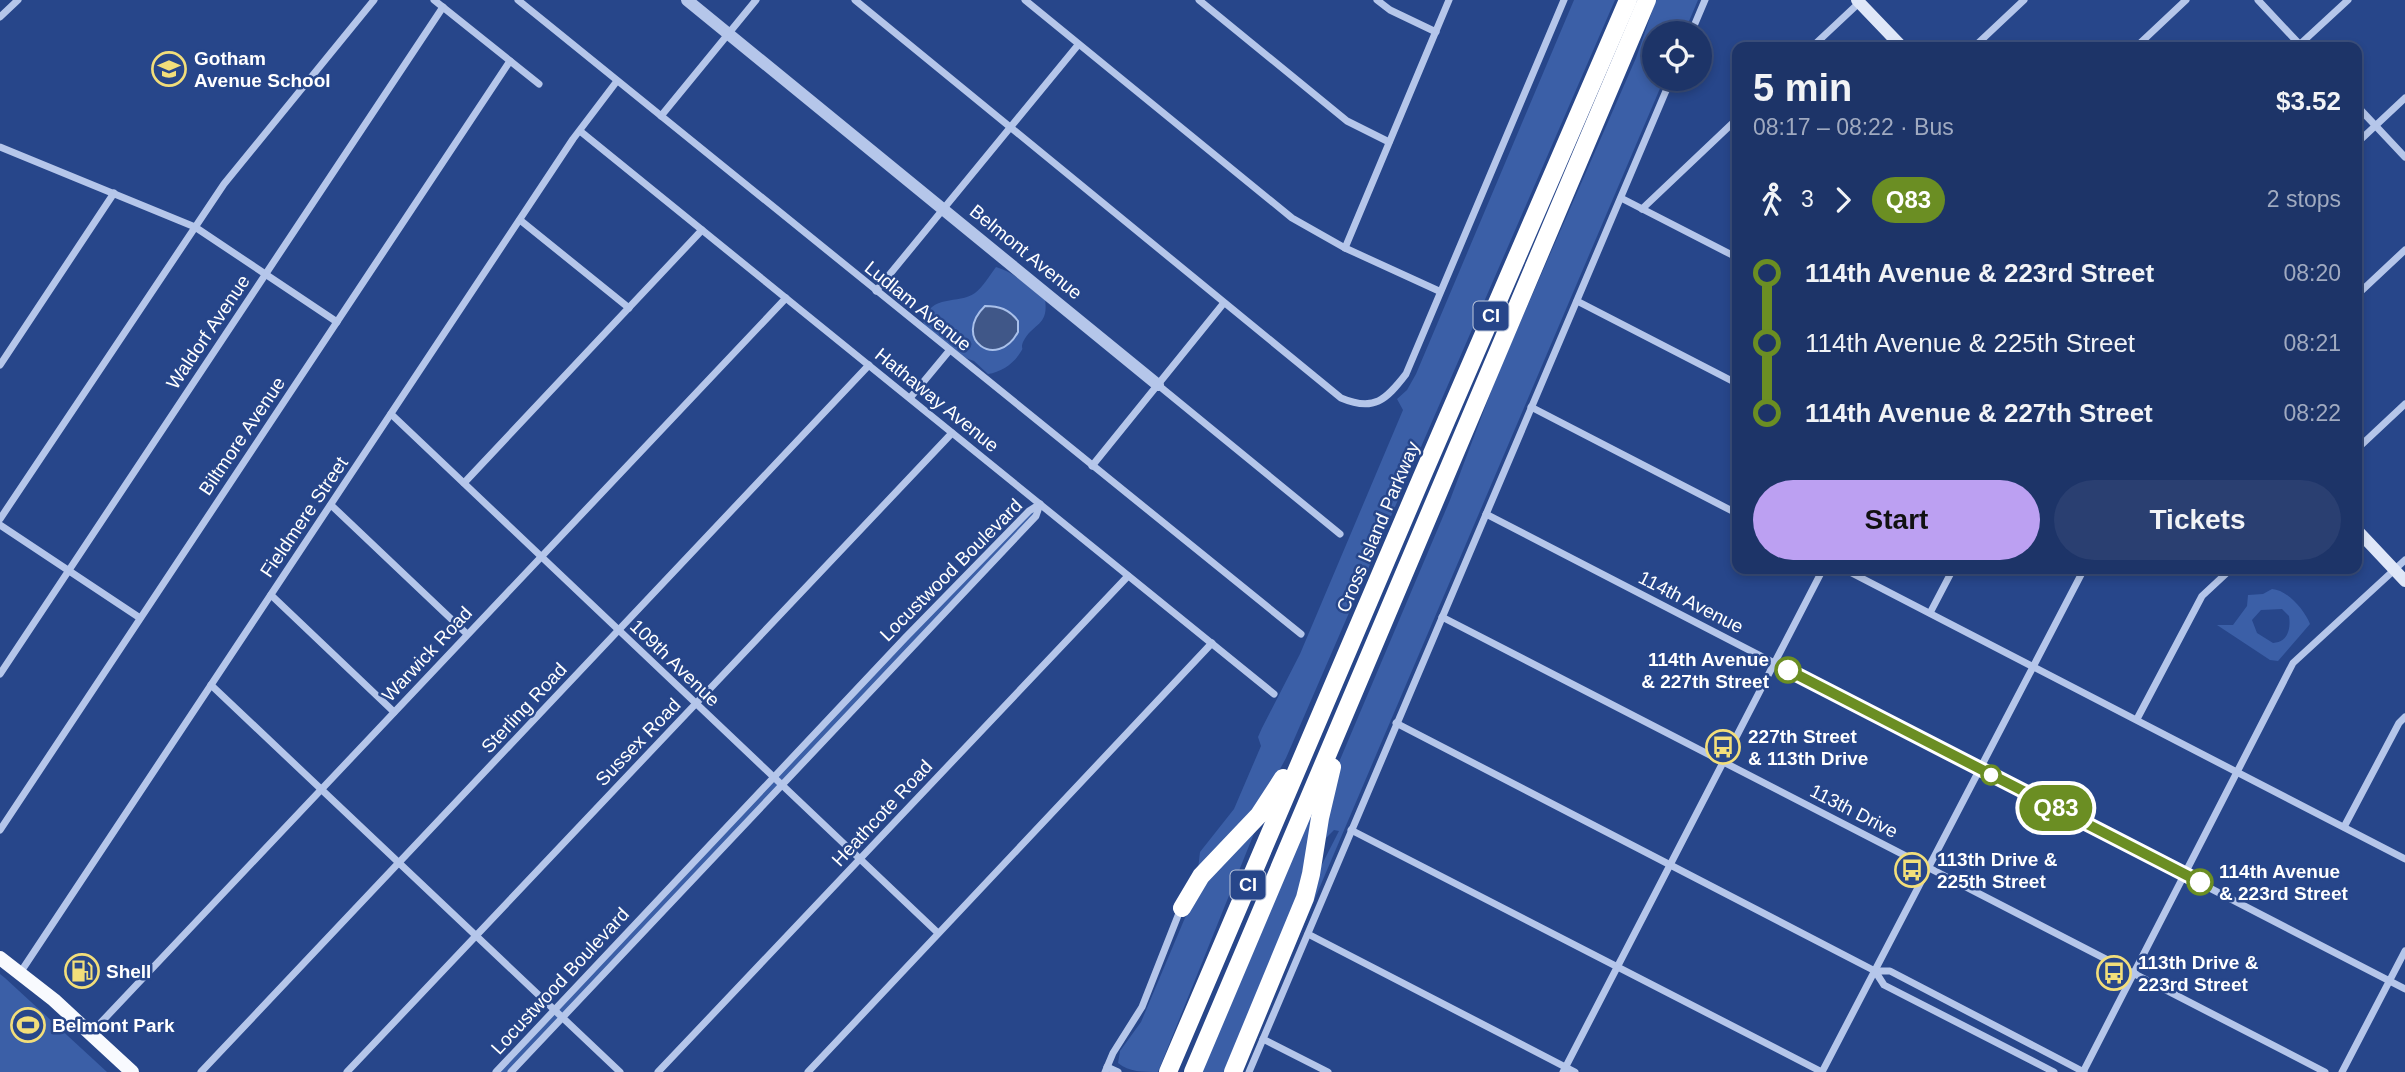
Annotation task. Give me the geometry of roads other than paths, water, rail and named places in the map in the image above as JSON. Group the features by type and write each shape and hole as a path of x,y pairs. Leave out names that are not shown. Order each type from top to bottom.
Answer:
{"highway":[{"name":"Cross Island Parkway","path":"1168,1072 1628,0"},
{"name":"CI","path":"1193,1072 1647,0"},
{"path":"1182,908 1201,876 1253,822 1271,798 1327,698"},
{"path":"1233,1072 1304,898 1311,874 1320,818 1346,713"}],"main road":[{"path":"1859,1 1897,42"},
{"path":"2362,535 2405,581"},
{"path":"0,958 91,1033 132,1072"}],"street":[{"path":"0,17 18,0"},
{"path":"434,0 539,84"},
{"name":"Ludlam Avenue","path":"518,0 948,351 1301,634"},
{"name":"Belmont Avenue","path":"687,0 1340,534"},
{"path":"661,116 755,0"},
{"path":"855,0 1223,304 1341,398 1357,405 1378,403 1391,393 1406,374 1564,0"},
{"path":"1025,0 1292,218 1345,248 1439,291"},
{"path":"1199,0 1347,121 1390,142"},
{"path":"1377,0 1390,10 1436,32"},
{"path":"1345,248 1449,0"},
{"path":"1696,21 1705,0"},
{"path":"1979,42 2024,0"},
{"path":"2141,42 2186,0"},
{"path":"2258,0 2296,42"},
{"path":"2304,42 2348,0"},
{"path":"1817,42 1859,1"},
{"path":"0,519 224,184 369,2"},
{"name":"Waldorf Avenue","path":"0,674 443,7"},
{"path":"876,291 1078,45"},
{"name":"Biltmore Avenue","path":"0,830 510,61"},
{"name":"Fieldmere Street","path":"20,973 520,220 617,81"},
{"path":"1249,1072 1666,91"},
{"path":"2362,139 2405,98"},
{"path":"2362,111 2405,157"},
{"path":"1642,209 1732,124"},
{"name":"Hathaway Avenue","path":"580,131 1273,694"},
{"path":"0,148 195,228 337,322"},
{"path":"0,365 114,193"},
{"path":"1621,198 1732,255"},
{"path":"520,220 629,308"},
{"path":"464,483 702,230"},
{"path":"2362,290 2405,250"},
{"name":"Warwick Road","path":"91,1033 786,298"},
{"path":"1577,301 1732,381"},
{"path":"1092,466 1223,304"},
{"path":"910,398 948,351"},
{"name":"Sterling Road","path":"201,1072 869,365"},
{"path":"2362,444 2405,404"},
{"path":"1531,407 1732,511"},
{"name":"109th Avenue","path":"391,414 938,933"},
{"name":"Sussex Road","path":"347,1072 952,433"},
{"name":"Locustwood Boulevard","path":"496,1072 905,638 1029,511 1040,504"},
{"name":"Locustwood Boulevard","path":"511,1072 1036,516 1040,504"},
{"path":"331,505 467,635"},
{"name":"114th Avenue","path":"1486,514 2405,989"},
{"path":"0,525 140,618"},
{"path":"1396,723 1875,971 1890,971 2083,1072 2293,663 2405,560"},
{"path":"1564,1070 1820,574"},
{"path":"1854,574 2405,859"},
{"path":"1930,613 1950,574"},
{"path":"1351,830 1822,1072 2081,574"},
{"path":"2137,719 2202,596 2226,574"},
{"name":"Heathcote Road","path":"658,1072 1128,576"},
{"path":"271,595 394,712"},
{"name":"113th Drive","path":"1442,617 2325,1072"},
{"path":"905,638 914,646"},
{"path":"808,1072 1212,643"},
{"path":"211,685 620,1072"},
{"path":"2344,827 2399,723 2405,717"},
{"path":"664,894 672,901"},
{"path":"1118,1072 1106,1070 1113,1053 1142,1007 1182,908"},
{"path":"1308,934 1564,1070 1575,1072"},
{"path":"2342,1072 2405,951"},
{"path":"1875,971 1884,985 2054,1072"},
{"path":"1974,1032 1981,1018"},
{"path":"1263,1039 1328,1072"}],"place":[{"name":"Gotham Avenue School","path":"169,69"},
{"name":"114th Avenue & 227th Street","path":"1788,670"},
{"name":"227th Street & 113th Drive","path":"1723,747"},
{"name":"113th Drive & 225th Street","path":"1912,870"},
{"name":"114th Avenue & 223rd Street","path":"2200,882"},
{"name":"Shell","path":"82,971"},
{"name":"113th Drive & 223rd Street","path":"2114,973"},
{"name":"Belmont Park","path":"28,1025"}]}
